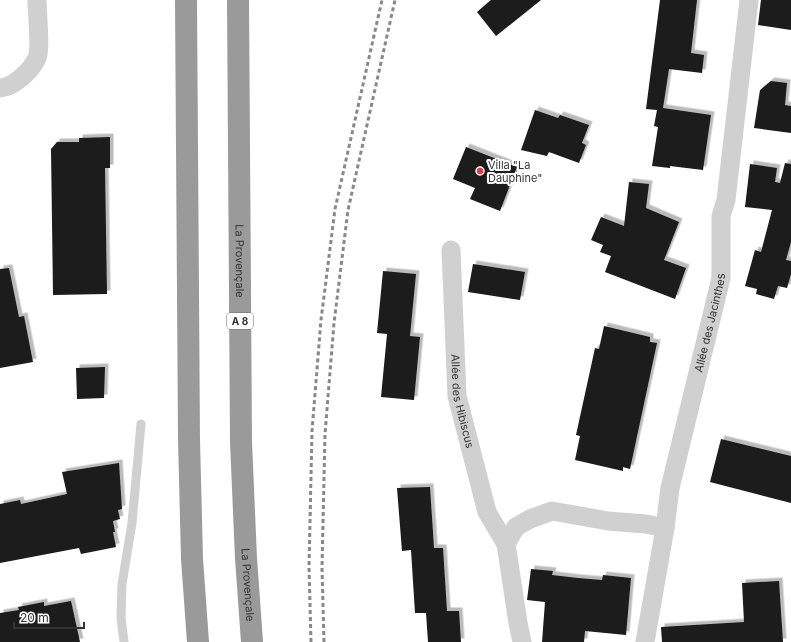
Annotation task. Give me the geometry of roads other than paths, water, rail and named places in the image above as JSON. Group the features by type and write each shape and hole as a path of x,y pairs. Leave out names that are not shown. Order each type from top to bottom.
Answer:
{"highway":[{"path":"186,0 189,439 192,559 198,642"},
{"name":"La Provençale","path":"238,0 241,442 246,558 252,642"}],"street":[{"path":"0,88 21,79 38,58 37,0"},
{"name":"Allée des Jacinthes","path":"645,642 665,528 670,488 721,278 721,216 726,200 749,0"},
{"name":"Allée des Hibiscus","path":"451,250 457,396 487,512 506,544 522,642"},
{"path":"506,544 516,527 530,519 552,511 608,521 646,524 665,528"}],"lane":[{"path":"124,642 121,617 122,584 132,523 141,424"}],"railway":[{"path":"311,642 309,567 312,431 321,320 335,209 382,0"},
{"path":"324,642 322,568 325,434 334,323 348,210 395,0"}],"place":[{"name":"Villa \"La Dauphine\"","path":"480,171"}]}
